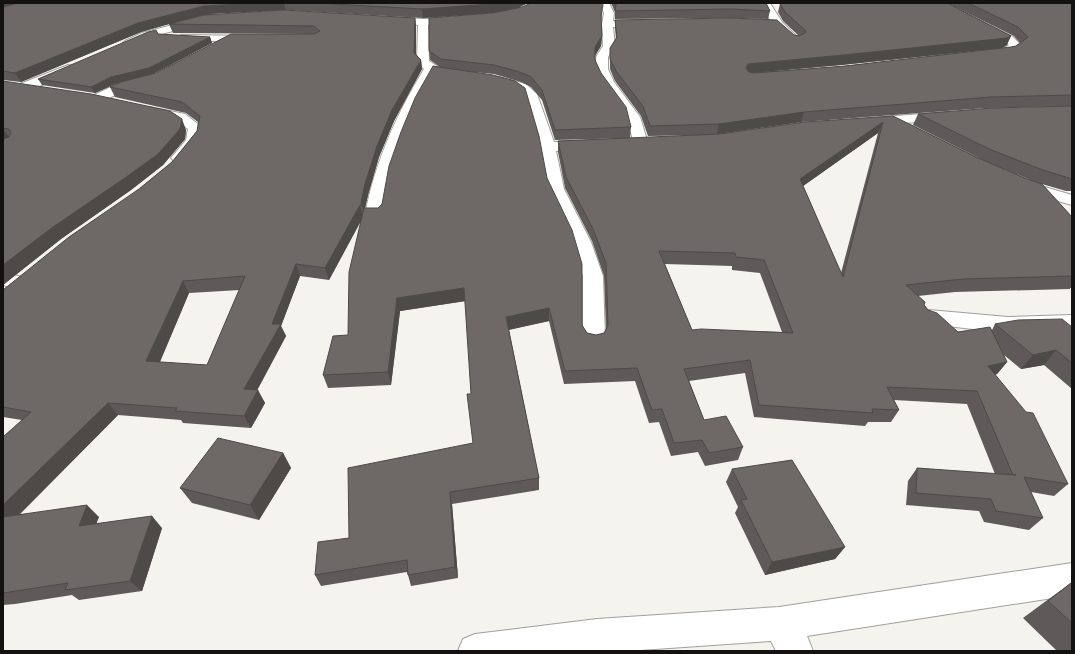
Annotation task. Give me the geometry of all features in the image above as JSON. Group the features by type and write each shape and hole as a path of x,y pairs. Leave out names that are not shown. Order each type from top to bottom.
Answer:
{"street":[{"path":"604,3 609,13 607,24 609,46 602,57 602,69 608,82 633,117 648,143 626,144"},
{"path":"936,3 1009,39 1016,46 1006,52 976,55"},
{"path":"767,5 782,7"},
{"path":"767,5 778,24 796,41"},
{"path":"117,48 146,35 207,19"},
{"path":"378,20 423,22 466,19"},
{"path":"423,22 423,62 430,69 440,73 495,80 521,87 532,97 548,147 556,189 582,242 593,276 594,338"},
{"path":"607,24 654,23"},
{"path":"764,24 778,24"},
{"path":"146,35 263,39"},
{"path":"213,49 232,39"},
{"path":"54,92 18,86 74,66"},
{"path":"374,215 376,195 390,152 412,97 430,69"},
{"path":"150,81 120,88 89,98 180,117 196,128 193,141 170,168"},
{"path":"854,124 962,115"},
{"path":"892,121 913,132"},
{"path":"548,147 602,145"},
{"path":"1012,180 1026,186 1072,200"},
{"path":"929,317 1008,325 1072,323"},
{"path":"476,651 597,636 787,638 1072,579"}],"building":[{"path":"18,3 255,3 204,6 138,23 15,73 3,71 3,7"},
{"path":"315,3 499,3 422,9"},
{"path":"531,3 602,3 602,36 595,47 595,60 601,73 626,107 631,127 555,130 542,90 531,77 520,72 494,65 441,59 429,51 429,18 492,13 522,7"},
{"path":"616,3 766,3 770,11 731,9 615,11"},
{"path":"947,3 1011,36 1007,38 748,64 746,68 749,72 754,73 845,66 1016,46 1028,37 1018,27 968,3 1072,3 1072,95 991,97 804,112 719,124 650,126 643,106 616,71 610,59 610,48 617,37 615,20 731,18 777,20 794,35 799,36 805,33 806,31 785,12 780,4"},
{"path":"284,10 415,18 414,53 421,60 392,110 377,146 365,184 361,203 362,206 360,205 325,268 296,264 272,324 281,324 244,389 258,390 244,416 175,411 177,408 108,403 3,505 3,437 31,412 3,407 3,290 69,237 139,189 172,162 197,131 200,116 182,102 110,87 121,82 156,73 231,34 314,34 320,31 314,26 169,24 204,15","holes":["245,276 207,365 146,361 183,281"]},
{"path":"156,30 158,34 210,37 149,68 111,77 91,87 38,79 148,32"},
{"path":"433,66 493,75 515,81 525,88 539,136 547,178 572,230 582,264 582,325 587,333 596,335 604,333 608,326 606,263 593,229 566,177 558,141 720,134 805,122 893,116 976,157 1042,184 1072,217 1072,276 963,279 906,285 925,302 924,305 928,310 937,313 958,332 990,327 1007,362 988,366 1026,412 1033,413 1068,484 1024,477 1043,518 996,511 991,499 916,493 917,468 1013,475 977,391 887,387 899,410 872,409 873,413 759,405 750,360 684,369 704,420 726,416 743,447 709,453 702,440 674,443 662,409 652,410 637,368 565,371 549,308 506,317 539,478 450,492 455,567 408,575 407,560 315,575 318,542 349,538 348,468 473,443 467,394 471,394 464,288 397,298 388,372 323,375 333,336 348,335 349,272 364,208 378,208 382,204 389,166 415,98","holes":["883,122 843,277 800,179","659,251 735,253 736,257 764,260 793,333 701,329 692,330"]},
{"path":"3,81 91,94 170,111 182,119 180,129 158,154 53,227 3,265 3,139 9,137 11,132 9,129 3,128"},
{"path":"1072,106 1072,179 1040,169 989,149 918,114 992,108"},
{"path":"1062,319 1072,327 1072,363 1056,350 1033,355 995,324 1018,320"},
{"path":"218,438 283,453 250,505 180,488"},
{"path":"792,460 845,547 772,562 741,500 747,499 732,469"},
{"path":"87,505 79,526 152,516 130,581 65,590 68,583 3,593 3,517"},
{"path":"1072,583 1072,623 1048,601"}]}
